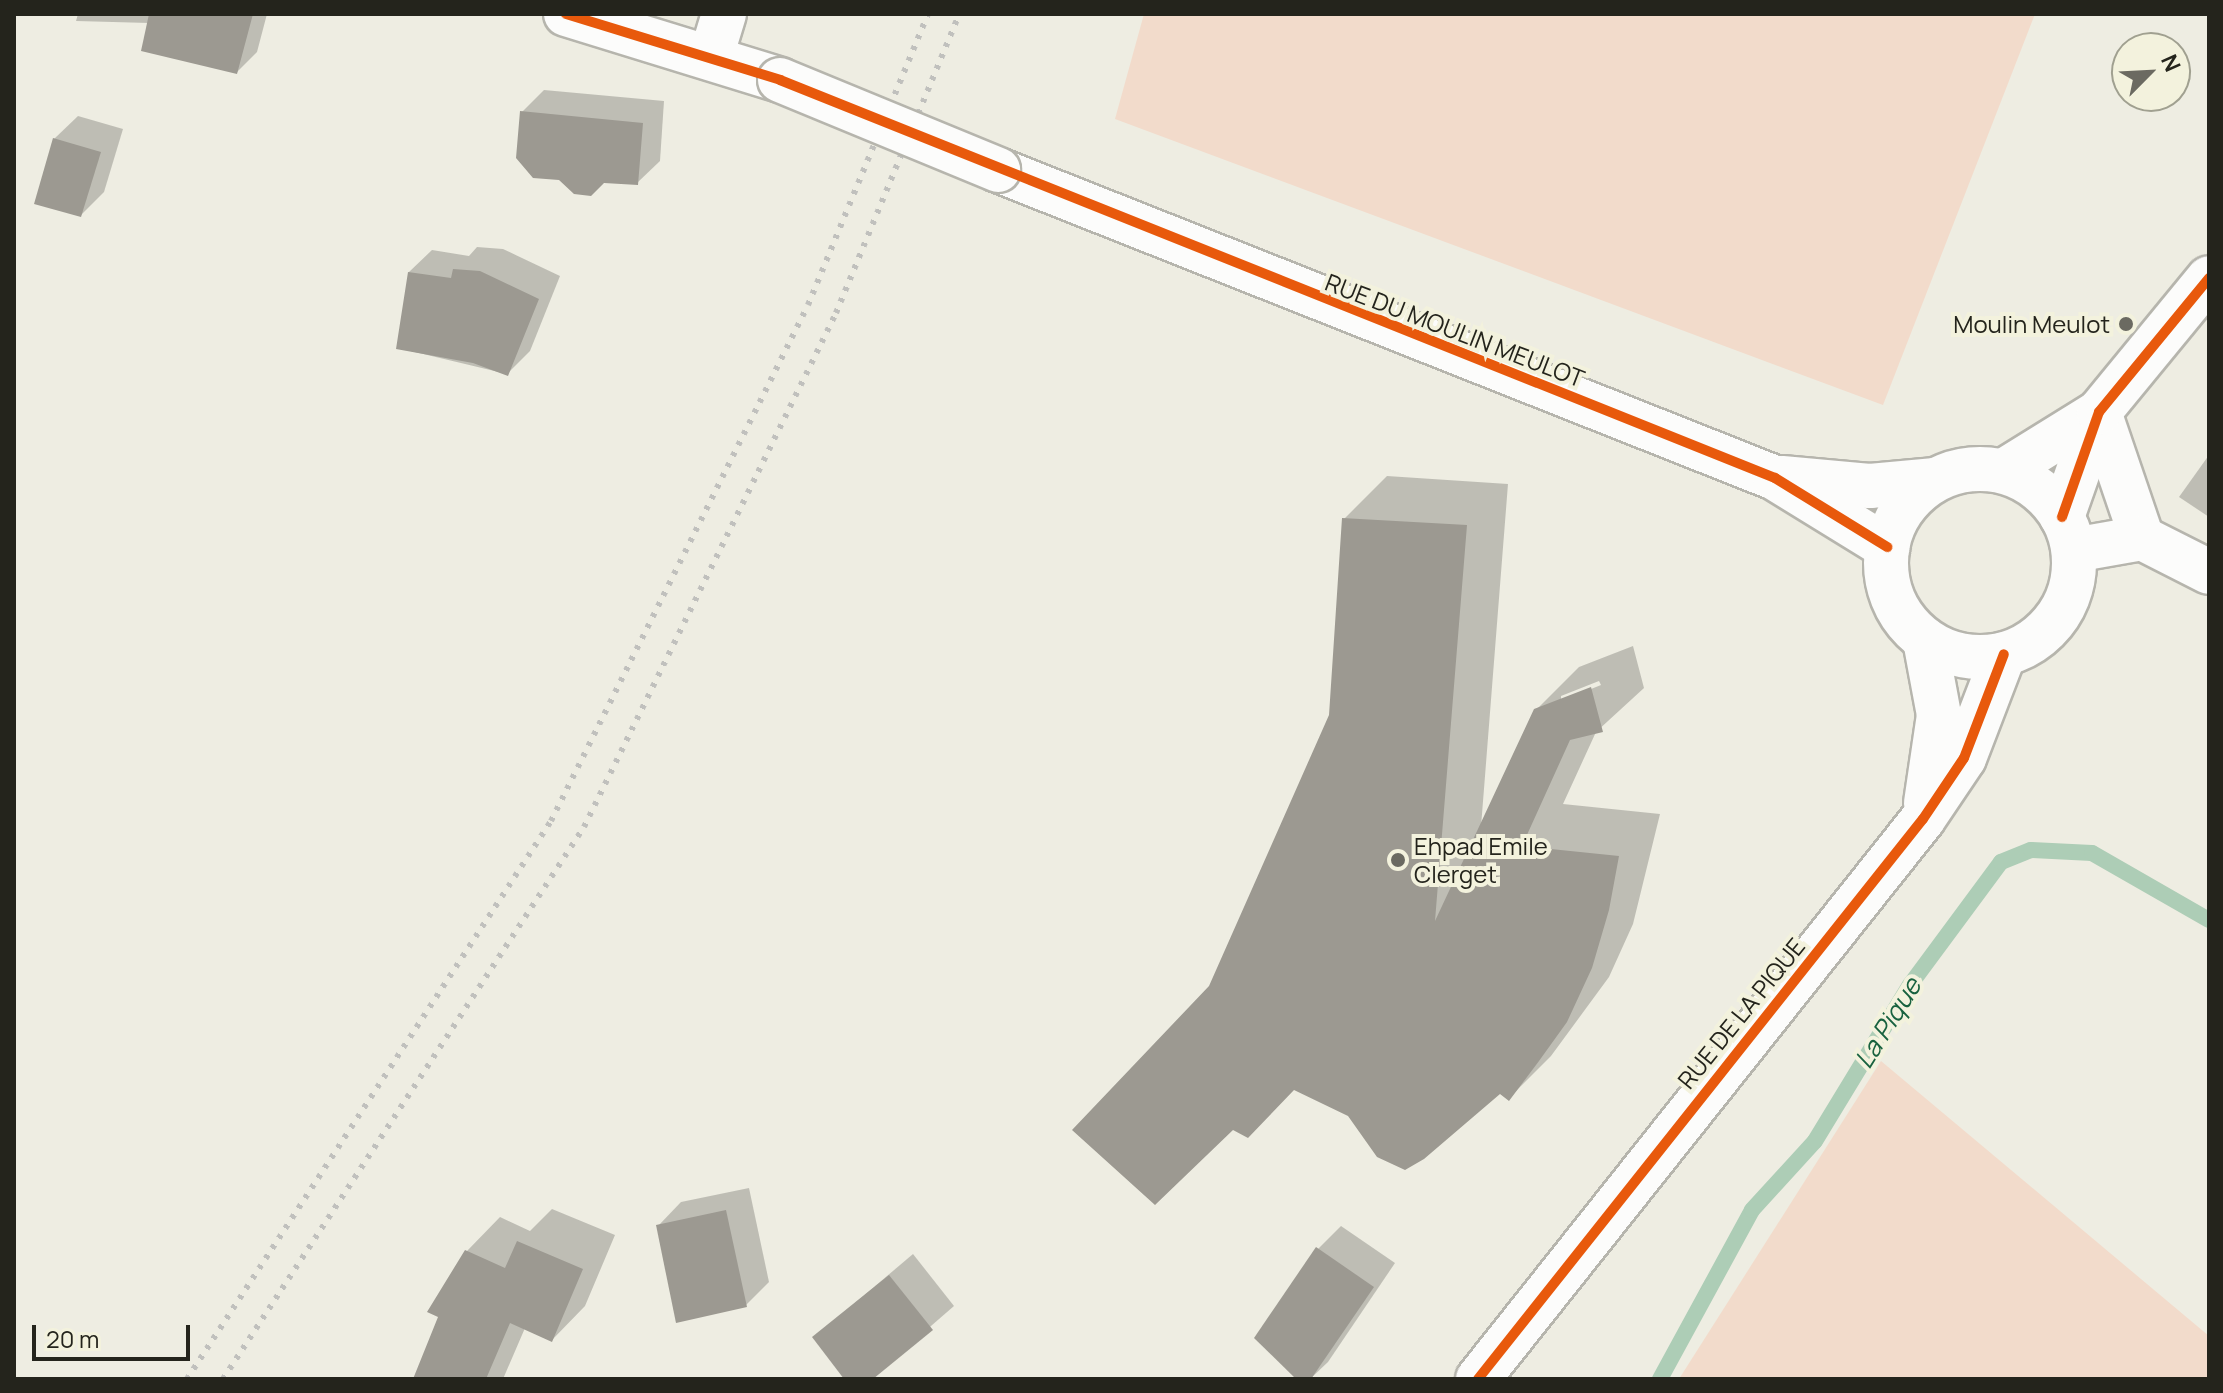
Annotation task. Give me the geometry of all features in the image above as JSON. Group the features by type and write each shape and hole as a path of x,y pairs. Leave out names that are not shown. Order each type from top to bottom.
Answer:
{"street":[{"name":"RUE DU MOULIN MEULOT","path":"566,14 780,80 998,170 1775,478 1887,547"},
{"path":"711,57 724,14"},
{"path":"2004,471 2099,412 2209,278"},
{"path":"2068,534 2047,496 2004,471 1956,471 1933,480 1903,509 1887,547 1893,599 1925,640 1949,652 1976,657 2004,654 2050,627 2073,578 2068,534 2099,412"},
{"path":"2099,412 2142,538"},
{"name":"RUE DU MOULIN MEULOT","path":"1775,478 1870,486 1933,480"},
{"path":"2068,534 2142,538 2209,572"},
{"name":"RUE DE LA PIQUE","path":"1923,819 1939,715 1925,640"},
{"name":"RUE DE LA PIQUE","path":"1478,1379 1923,819 1964,758 2004,654"}],"shaded area":[{"path":"1144,14 2035,14 1883,405 1115,119"},
{"path":"1881,1061 2209,1336 2209,1379 1679,1379"}],"building":[{"path":"149,14 253,14 237,74 141,51"},
{"path":"520,111 643,123 638,185 604,183 591,196 574,194 559,180 533,178 516,158"},
{"path":"53,138 101,152 81,217 34,204"},
{"path":"453,269 480,271 539,299 508,376 473,363 396,349 408,272 451,278"},
{"name":"Ehpad Emile Clerget","path":"1342,518 1467,525 1435,921 1534,709 1591,687 1603,732 1570,740 1522,846 1619,856 1609,910 1592,968 1567,1022 1539,1061 1509,1101 1500,1094 1424,1159 1405,1170 1377,1157 1348,1116 1294,1090 1248,1138 1233,1130 1155,1205 1072,1130 1209,986 1329,715"},
{"path":"726,1210 747,1307 676,1323 656,1225"},
{"path":"517,1241 583,1269 552,1342 510,1323 486,1379 413,1379 438,1317 427,1312 465,1250 505,1268"},
{"path":"1316,1247 1374,1287 1311,1379 1296,1379 1254,1338"},
{"path":"889,1275 933,1330 873,1379 844,1379 812,1337"}],"waterway":[{"name":"La Pique","path":"1660,1379 1752,1210 1815,1141 1910,985 2001,862 2031,850 2092,853 2209,920"}],"railway":[{"path":"187,1379 551,821 808,305 928,14"},
{"path":"223,1379 584,827 836,313 959,14"}],"cycle path":[{"path":"566,14 780,80 1775,478 1887,547"},
{"path":"2062,517 2099,412 2209,278"},
{"path":"1478,1379 1923,819 1964,758 2004,654"}],"place":[{"name":"Moulin Meulot","path":"2126,324"},
{"name":"Ehpad Emile Clerget","path":"1398,860"}]}
